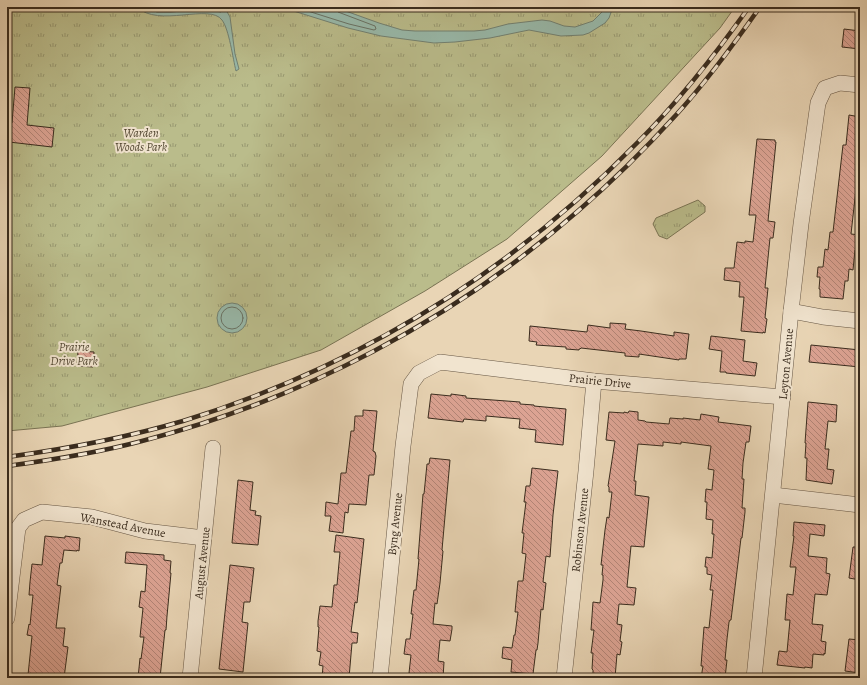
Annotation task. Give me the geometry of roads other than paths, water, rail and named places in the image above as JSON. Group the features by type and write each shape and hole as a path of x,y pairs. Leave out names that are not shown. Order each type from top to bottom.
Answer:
{"street":[{"name":"Leyton Avenue","path":"754,678 791,312 818,102 825,88 840,83 860,86"},
{"path":"791,312 860,321"},
{"name":"Prairie Drive","path":"419,373 440,362 594,381 783,397"},
{"name":"Byng Avenue","path":"380,678 403,446 411,384 419,373"},
{"name":"Robinson Avenue","path":"564,678 594,381"},
{"name":"August Avenue","path":"190,678 214,448"},
{"path":"773,495 860,505"},
{"name":"Wanstead Avenue","path":"7,618 18,528 24,520 42,512 92,516 145,531 204,538"}],"water":[{"path":"137,7 236,7 228,8 226,10 230,17 235,54 239,69 236,71 229,37 224,24 216,15 195,14 157,16 146,13"},
{"path":"276,7 340,9 402,30 474,31 485,30 508,24 542,20 564,26 575,27 593,21 603,11 602,7 613,7 609,18 605,23 583,35 561,36 529,30 490,38 434,43 381,36"},
{"path":"232,303 242,308 247,318 242,328 232,333 222,328 217,318 222,308"}],"railway":[{"path":"7,457 73,447 139,433 183,421 247,399 310,373 370,344 428,310 484,274 537,233 589,189 638,142 668,110 710,60 749,7"},
{"path":"7,466 91,453 142,441 202,424 260,403 317,379 373,352 427,321 530,251 591,200 653,140 699,89 760,7"}],"park label":[{"name":"Warden Woods Park","path":"141,140"},
{"name":"Prairie Drive Park","path":"74,354"}]}
